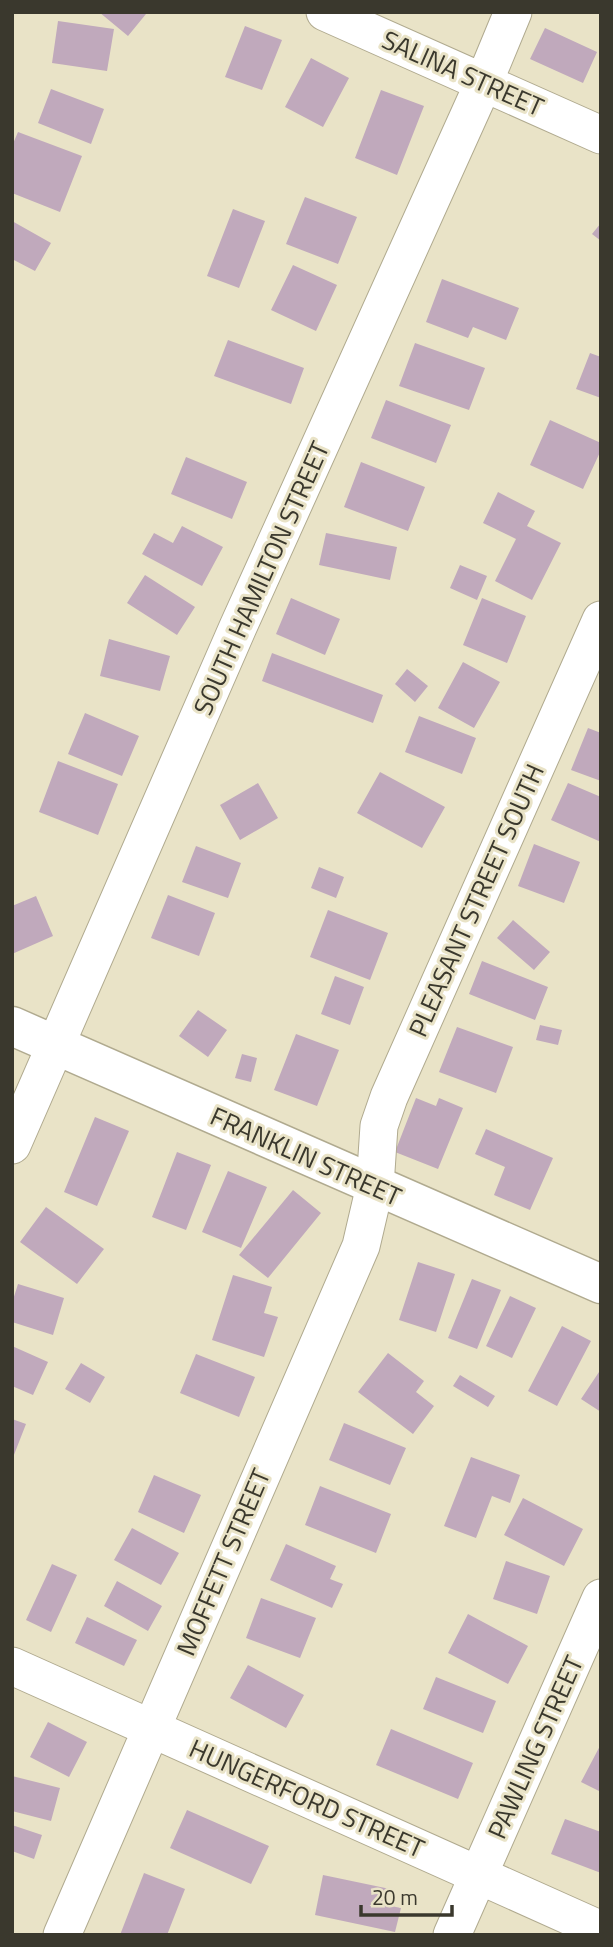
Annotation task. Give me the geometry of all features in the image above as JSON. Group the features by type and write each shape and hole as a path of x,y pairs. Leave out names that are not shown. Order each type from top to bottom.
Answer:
{"street":[{"name":"SALINA STREET","path":"324,12 601,135"},
{"name":"SOUTH HAMILTON STREET","path":"12,1145 244,614 513,12"},
{"name":"PLEASANT STREET SOUTH","path":"375,1186 379,1126 389,1097 601,620"},
{"name":"FRANKLIN STREET","path":"12,1026 601,1284"},
{"name":"MOFFETT STREET","path":"62,1935 360,1246 375,1186"},
{"name":"PAWLING STREET","path":"452,1935 601,1598"},
{"name":"HUNGERFORD STREET","path":"12,1666 601,1930"}],"building":[{"path":"99,12 143,12 146,14 128,36"},
{"path":"58,21 114,29 107,71 52,63"},
{"path":"245,26 282,40 262,90 225,77"},
{"path":"545,28 597,52 583,83 530,59"},
{"path":"311,58 349,78 323,127 285,107"},
{"path":"51,89 104,109 91,144 38,123"},
{"path":"381,90 424,106 397,175 355,158"},
{"path":"18,132 82,156 60,212 12,193 12,146"},
{"path":"305,197 357,217 338,264 286,244"},
{"path":"233,209 265,221 239,288 207,276"},
{"path":"12,221 51,243 35,271 12,259"},
{"path":"601,223 601,241 592,234"},
{"path":"293,265 337,285 316,331 271,310"},
{"path":"442,279 519,308 506,340 473,327 468,338 426,322"},
{"path":"228,340 304,368 291,404 214,376"},
{"path":"415,343 485,368 469,410 399,386"},
{"path":"590,353 601,357 601,398 576,389"},
{"path":"386,400 451,425 436,463 371,438"},
{"path":"550,420 601,443 601,450 583,489 530,465"},
{"path":"186,457 247,482 232,519 171,494"},
{"path":"361,462 425,487 408,531 344,507"},
{"path":"498,492 535,511 527,526 561,543 532,600 495,581 516,539 483,523"},
{"path":"182,526 223,547 202,586 142,554 154,533 173,543"},
{"path":"326,533 397,547 390,580 319,565"},
{"path":"460,565 487,576 477,600 450,588"},
{"path":"145,575 195,607 177,635 127,603"},
{"path":"291,598 340,619 325,655 276,634"},
{"path":"482,598 526,616 507,663 463,645"},
{"path":"109,639 170,656 160,691 100,676"},
{"path":"272,653 383,695 373,723 262,681"},
{"path":"463,662 500,682 474,728 438,708"},
{"path":"407,669 428,686 415,702 395,684"},
{"path":"85,713 139,736 122,776 68,754"},
{"path":"419,716 476,738 462,774 405,752"},
{"path":"588,728 601,733 601,781 571,770"},
{"path":"58,761 118,784 98,835 39,812"},
{"path":"380,772 445,807 422,848 357,813"},
{"path":"258,783 278,818 240,840 220,805"},
{"path":"568,783 601,797 601,842 551,820"},
{"path":"534,844 580,862 564,903 518,886"},
{"path":"196,846 241,863 228,898 182,882"},
{"path":"319,867 344,877 336,898 311,888"},
{"path":"168,895 215,913 199,956 151,938"},
{"path":"36,896 53,936 12,954 12,906"},
{"path":"328,910 388,933 370,980 310,957"},
{"path":"513,920 550,952 534,970 497,938"},
{"path":"482,961 548,987 535,1020 469,994"},
{"path":"335,976 364,987 350,1025 321,1014"},
{"path":"198,1010 227,1030 208,1057 179,1036"},
{"path":"540,1025 562,1030 558,1045 536,1040"},
{"path":"457,1027 513,1047 496,1093 439,1072"},
{"path":"296,1034 339,1050 317,1106 274,1090"},
{"path":"242,1054 257,1058 251,1082 235,1078"},
{"path":"416,1098 436,1106 439,1098 463,1108 438,1169 395,1152"},
{"path":"95,1117 129,1131 97,1206 64,1192"},
{"path":"486,1129 553,1158 530,1210 494,1195 505,1167 475,1154"},
{"path":"177,1152 211,1165 186,1230 152,1217"},
{"path":"228,1171 267,1187 241,1248 202,1232"},
{"path":"293,1190 321,1213 268,1278 239,1255"},
{"path":"46,1207 104,1249 77,1284 20,1242"},
{"path":"418,1262 455,1274 436,1332 399,1320"},
{"path":"233,1275 272,1287 264,1313 278,1317 264,1357 212,1340"},
{"path":"472,1279 501,1290 477,1349 448,1338"},
{"path":"18,1284 64,1298 53,1335 12,1322 12,1303"},
{"path":"510,1296 536,1308 512,1358 486,1346"},
{"path":"562,1326 591,1341 557,1406 528,1391"},
{"path":"12,1346 48,1362 33,1395 12,1386"},
{"path":"388,1353 424,1381 416,1392 434,1406 413,1434 358,1392"},
{"path":"196,1354 255,1377 239,1417 180,1393"},
{"path":"81,1363 105,1377 90,1403 65,1389"},
{"path":"601,1369 601,1412 581,1399"},
{"path":"460,1375 495,1396 488,1407 453,1386"},
{"path":"12,1419 26,1424 12,1460"},
{"path":"344,1423 406,1448 390,1485 329,1460"},
{"path":"471,1457 520,1475 510,1503 492,1496 476,1538 444,1526"},
{"path":"154,1475 201,1495 184,1533 138,1512"},
{"path":"320,1486 391,1514 376,1553 305,1525"},
{"path":"523,1498 583,1529 564,1566 504,1535"},
{"path":"132,1528 179,1553 161,1585 114,1560"},
{"path":"286,1544 336,1566 330,1579 343,1584 332,1608 270,1580"},
{"path":"506,1561 550,1576 537,1614 493,1599"},
{"path":"52,1564 77,1575 51,1632 26,1620"},
{"path":"117,1581 162,1606 148,1631 104,1606"},
{"path":"261,1598 316,1618 300,1658 246,1638"},
{"path":"468,1614 528,1646 508,1684 448,1653"},
{"path":"87,1617 137,1640 124,1666 75,1643"},
{"path":"248,1665 304,1695 286,1728 230,1698"},
{"path":"436,1677 496,1701 483,1733 423,1709"},
{"path":"48,1722 87,1742 69,1777 30,1757"},
{"path":"391,1729 473,1763 458,1799 376,1765"},
{"path":"601,1744 601,1792 581,1782"},
{"path":"12,1776 60,1788 51,1821 12,1811"},
{"path":"187,1810 269,1846 251,1884 170,1848"},
{"path":"565,1819 601,1832 601,1873 551,1854"},
{"path":"12,1825 42,1835 34,1859 12,1851"},
{"path":"144,1873 185,1889 167,1935 120,1935"},
{"path":"323,1875 390,1889 386,1905 401,1908 395,1932 315,1915"}]}
